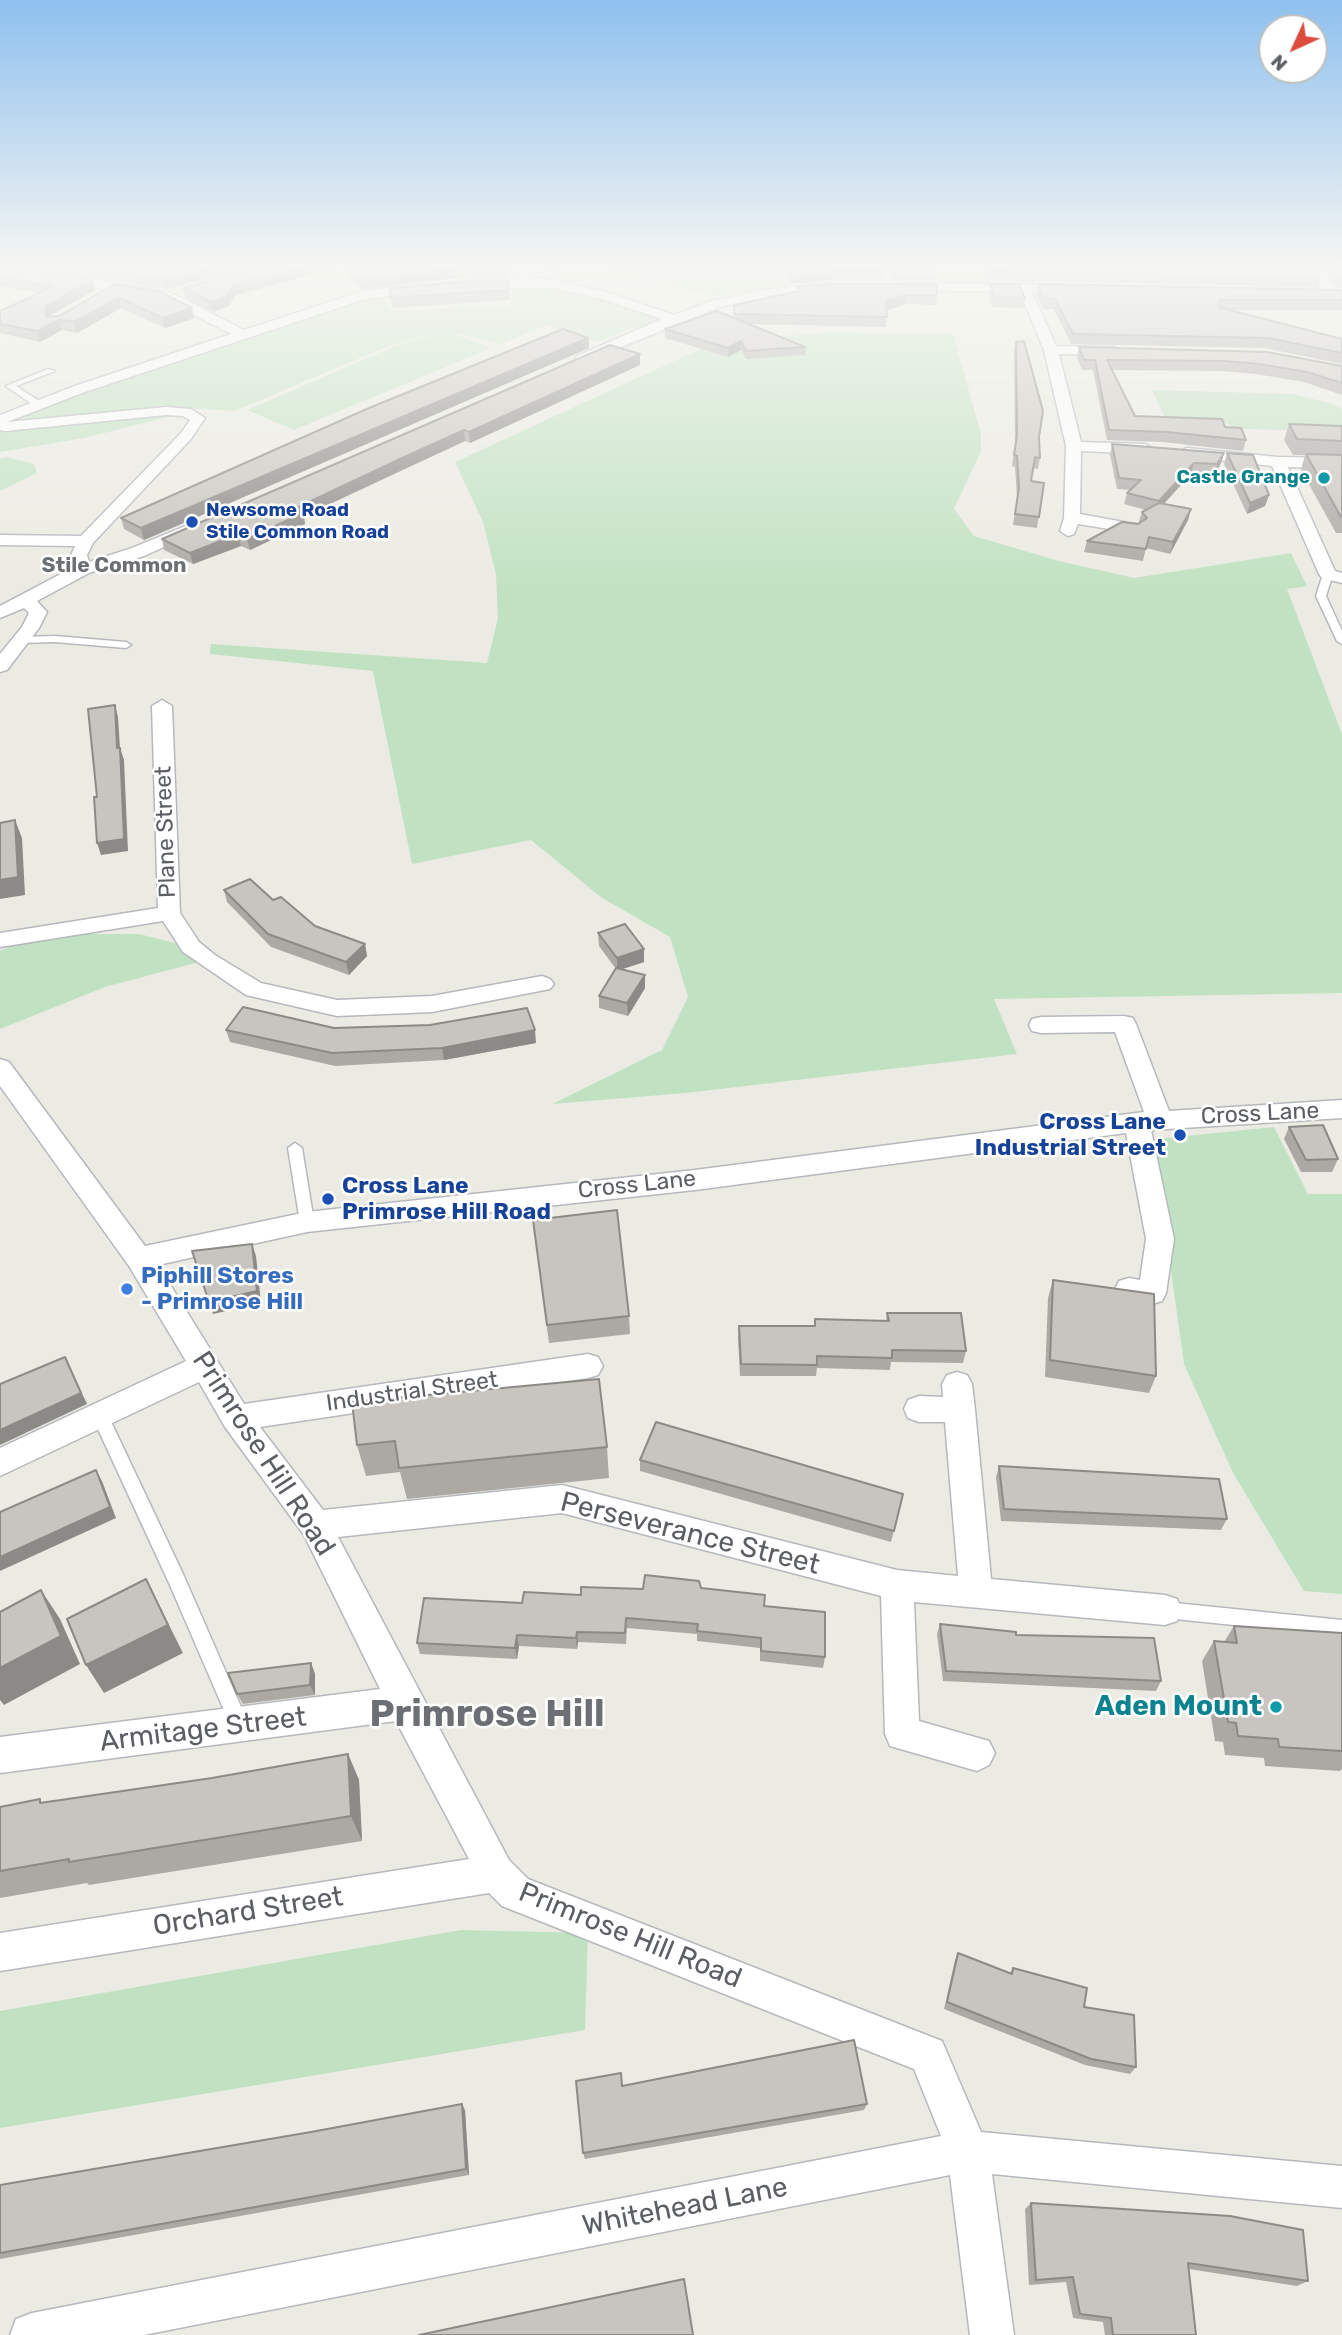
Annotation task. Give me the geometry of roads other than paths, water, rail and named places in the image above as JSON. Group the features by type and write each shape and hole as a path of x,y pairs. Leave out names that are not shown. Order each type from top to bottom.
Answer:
{"street":[{"path":"0,420 131,373"},
{"path":"1057,373 1074,446 1070,525 1134,528"},
{"path":"0,427 166,411 187,412 198,418 186,436 85,541 79,555 83,569"},
{"path":"1074,446 1169,451 1278,462 1342,463"},
{"path":"1278,462 1335,576"},
{"path":"0,613 83,569 138,552 202,524"},
{"path":"0,540 85,541"},
{"path":"0,666 37,612 27,601"},
{"name":"Plane Street","path":"0,940 169,913 162,706"},
{"path":"169,913 191,947 254,989 337,1008 432,1004 542,984"},
{"path":"1041,1025 1124,1024 1148,1121 1160,1239 1152,1293 1129,1289"},
{"name":"Primrose Hill Road","path":"0,1068 10,1099 139,1258 236,1418 314,1525 496,1873 514,1893 928,2055 968,2151 992,2335"},
{"name":"Cross Lane","path":"139,1258 307,1222 695,1180 1148,1121 1342,1109"},
{"path":"0,1463 205,1366"},
{"name":"Industrial Street","path":"236,1418 588,1366"},
{"path":"919,1409 958,1397 976,1592"},
{"name":"Perseverance Street","path":"314,1525 562,1499 897,1585 1166,1610"},
{"path":"897,1585 902,1734 977,1753"},
{"name":"Armitage Street","path":"0,1755 405,1703"},
{"name":"Orchard Street","path":"0,1952 496,1873"},
{"name":"Whitehead Lane","path":"32,2335 968,2151 1342,2187"}],"lane":[{"path":"39,405 10,387 46,373"},
{"path":"1335,576 1321,596 1342,641"},
{"path":"20,640 55,639 126,645"},
{"path":"295,1148 307,1222"},
{"path":"99,1414 177,1580 240,1726"},
{"name":"Perseverance Street","path":"1166,1610 1342,1628"}],"place":[{"name":"Castle Grange","path":"1324,478"},
{"name":"Newsome Road Stile Common Road","path":"192,522"},
{"name":"Cross Lane Industrial Street","path":"1180,1135"},
{"name":"Cross Lane Primrose Hill Road","path":"328,1199"},
{"name":"Piphill Stores - Primrose Hill","path":"127,1289"},
{"name":"Aden Mount","path":"1276,1707"}],"district":[{"name":"Stile Common","path":"114,566"},
{"name":"Primrose Hill","path":"487,1715"}]}
